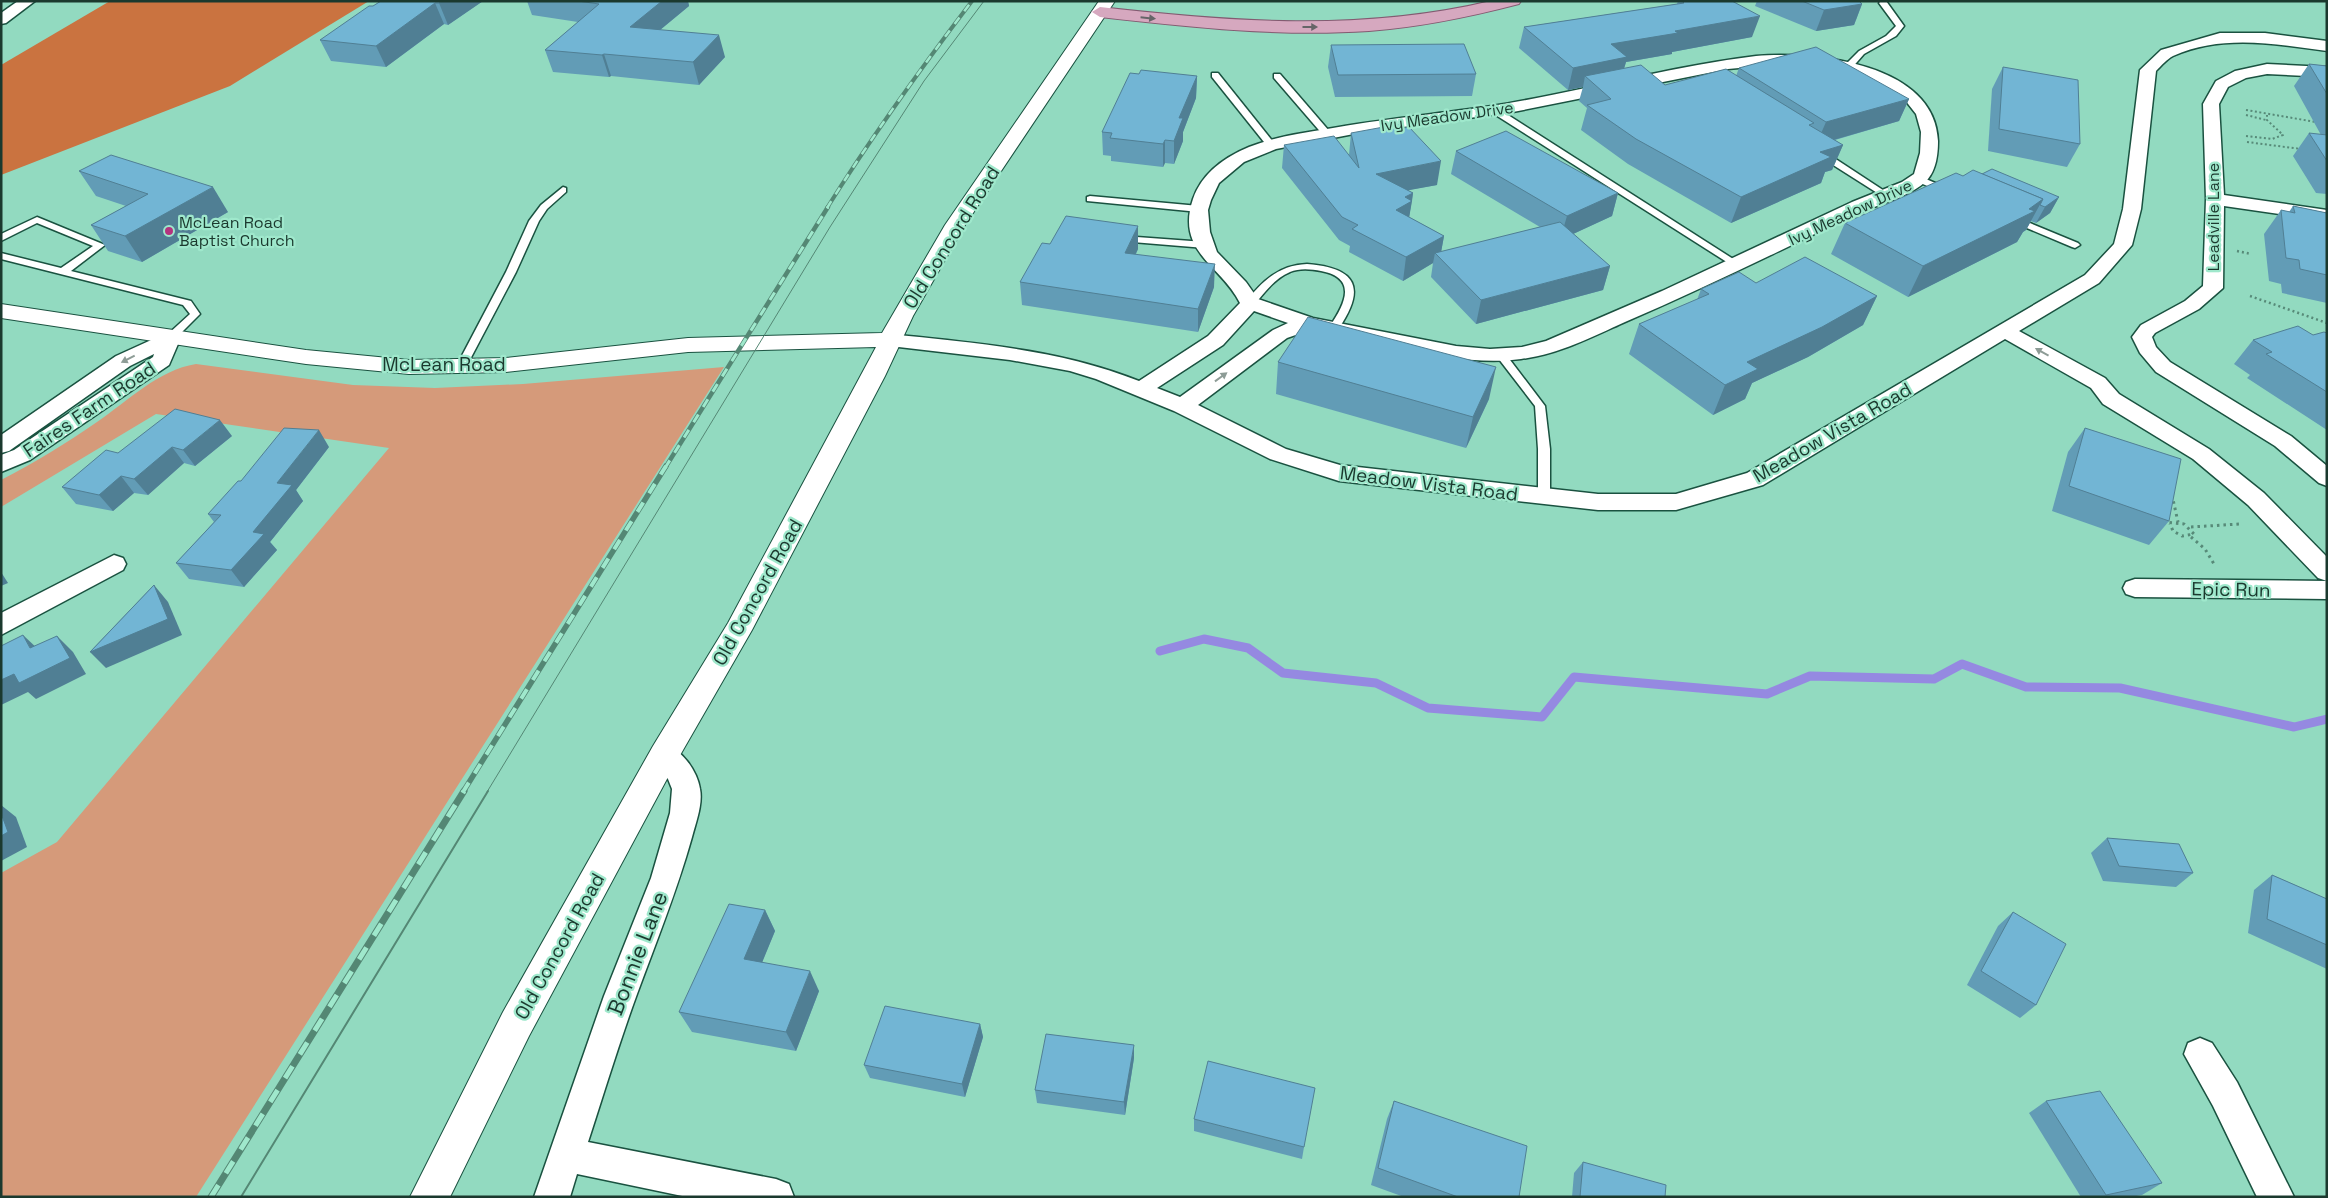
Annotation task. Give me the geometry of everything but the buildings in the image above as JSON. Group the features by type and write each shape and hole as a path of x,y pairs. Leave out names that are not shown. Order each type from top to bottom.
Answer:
{"main road":[{"path":"1105,5 1178,20 1264,26 1350,27 1436,18 1513,1"},
{"path":"1105,5 1299,14 1387,8"}],"street":[{"path":"1,20 28,1"},
{"name":"Old Concord Road","path":"429,1197 516,1024 664,755 738,630 869,384 890,340 956,225 1105,5"},
{"name":"Meadow Vista Road","path":"890,340 1010,354 1072,365 1142,388 1278,454 1339,473 1598,502 1676,502 1755,479 2092,279 2122,245 2132,209 2148,70 2166,53 2220,38 2265,38 2327,46"},
{"name":"Ivy Meadow Drive","path":"1182,406 1280,334 1292,328 1310,324 1335,326 1456,352 1500,354 1522,352 1553,345 1736,264 1885,194 1909,186 1920,179 1928,166 1929,133 1926,114 1917,101 1901,89 1847,68 1802,59 1776,58 1494,110 1327,134 1271,145 1246,154 1226,166 1212,180 1198,209"},
{"name":"Leadville Lane","path":"2327,72 2267,69 2241,74 2222,84 2211,104 2214,199 2213,288 2192,305 2148,329 2142,337 2154,360 2163,367 2282,441 2327,478"},
{"path":"2214,199 2327,216"},
{"path":"1198,209 1199,226 1205,245 1218,264 1242,287 1250,303 1310,324"},
{"path":"1142,388 1206,347 1238,320 1250,303"},
{"name":"McLean Road","path":"1,311 306,357 373,364 461,367 506,366 688,345 890,340"},
{"path":"1997,336 2069,376 2082,393 2110,398 2200,454 2256,499 2327,572"},
{"name":"Faires Farm Road","path":"1,446 123,360 171,337"},
{"name":"Faires Farm Road","path":"1,464 22,455 162,360 171,337"},
{"path":"1,625 114,564"},
{"name":"Epic Run","path":"2135,588 2327,590"},
{"name":"Bonnie Lane","path":"552,1197 620,996 666,878 684,813 686,789 680,773 664,755"},
{"path":"2200,1054 2225,1094 2276,1197"},
{"path":"567,1155 776,1197"}],"lane":[{"path":"1847,68 1863,51 1884,41 1897,31 1900,26 1883,3"},
{"path":"1215,74 1271,145"},
{"path":"1277,76 1327,134"},
{"path":"1494,110 1736,264"},
{"path":"1818,151 1885,194"},
{"path":"1920,179 1956,195"},
{"path":"461,367 511,272 534,221 544,207 563,190"},
{"path":"1090,200 1198,209"},
{"path":"2002,214 2076,245"},
{"path":"1,238 38,220 100,245 64,271"},
{"path":"1108,238 1205,245"},
{"path":"1,256 187,303 195,314 171,337"},
{"path":"1250,303 1279,274 1292,268 1313,267 1332,270 1343,278 1350,290 1349,304 1335,326"},
{"path":"1500,354 1540,406 1544,449 1544,497"}],"path":[{"path":"2246,110 2317,122"},
{"path":"2246,115 2267,120 2283,135 2272,139 2246,136"},
{"path":"2267,115 2267,120"},
{"path":"2260,138 2263,144"},
{"path":"2247,142 2308,150"},
{"path":"2250,296 2327,322"},
{"path":"2171,488 2178,522"},
{"path":"2154,519 2170,524 2178,522 2191,528 2240,524"},
{"path":"2170,524 2176,533 2190,536 2208,555"},
{"path":"2190,536 2194,534 2191,528"}],"shaded area":[{"path":"110,1 369,1 230,86 1,175 1,65"},
{"path":"196,364 353,385 435,388 523,384 724,367 196,1197 1,1197 1,873 57,842 389,448 156,414 1,507 1,480 74,438 156,379 182,367"}],"waterway":[{"path":"1160,651 1204,639 1248,648 1283,673 1376,683 1428,708 1542,717 1574,677 1767,694 1810,676 1934,679 1962,664 2026,687 2120,688 2294,727 2327,719"}],"tram line":[{"path":"487,792 830,227 924,81 984,1"},
{"path":"241,1197 488,791"}],"railway":[{"path":"827,208 897,103 972,1"},
{"path":"665,468 828,207"},
{"path":"463,792 666,466"},
{"path":"211,1197 464,791"}],"place":[{"name":"McLean Road Baptist Church","path":"169,231"}]}
